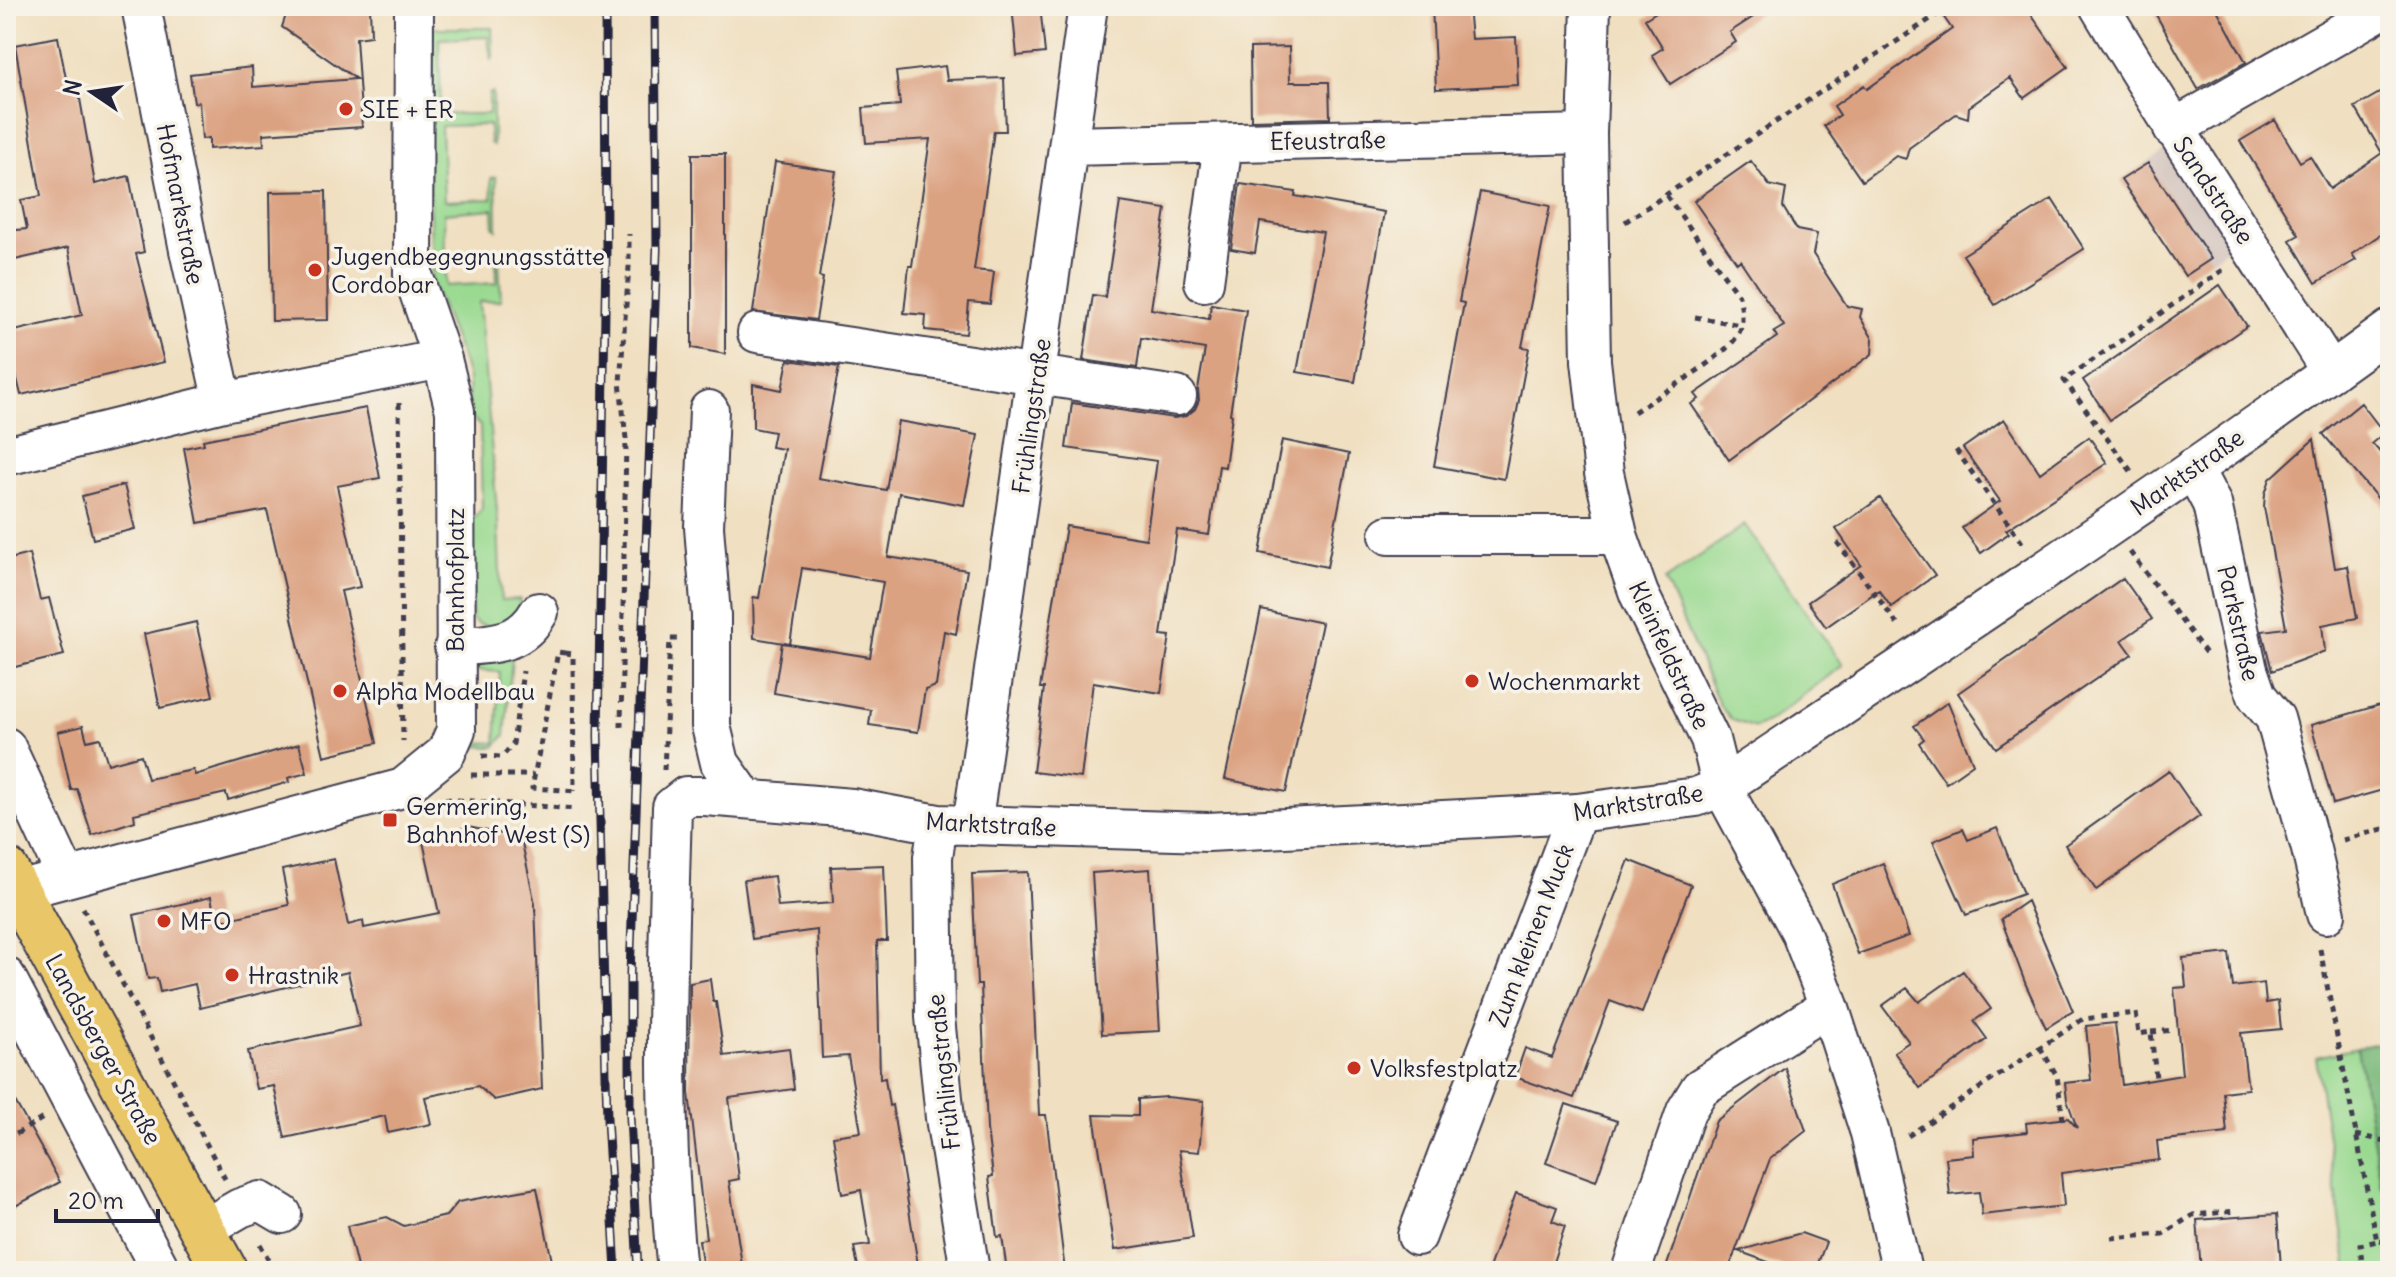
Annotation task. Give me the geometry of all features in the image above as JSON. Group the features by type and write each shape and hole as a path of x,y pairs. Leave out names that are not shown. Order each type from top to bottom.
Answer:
{"main road":[{"name":"Landsberger Straße","path":"12,880 225,1271"}],"street":[{"name":"Hofmarkstraße","path":"141,6 189,250 223,402"},
{"name":"Frühlingstraße","path":"970,1271 945,1118 935,1017 933,857 955,825 1037,377 1088,6"},
{"name":"Kleinfeldstraße","path":"1591,6 1587,134 1588,304 1596,420 1618,535 1639,594 1710,739 1722,787 1800,931 1829,1006 1876,1158 1902,1271"},
{"name":"Sandstraße","path":"2099,6 2331,372"},
{"path":"2180,138 2388,6"},
{"name":"Bahnhofplatz","path":"12,880 66,876 403,788 446,753 456,730 455,411 442,359 413,275 421,7"},
{"path":"2180,138 2390,33"},
{"name":"Efeustraße","path":"1069,146 1587,134"},
{"path":"1204,282 1223,143"},
{"name":"Marktstraße","path":"677,1271 672,1220 667,1007 672,807 686,796 852,808 955,825 1208,832 1246,841 1553,824 1696,797 1722,787 1920,655 2390,329"},
{"path":"757,333 1177,396"},
{"path":"6,456 223,402 442,359"},
{"path":"709,410 704,527 711,615 711,726 720,763 745,798"},
{"name":"Parkstraße","path":"2193,468 2212,504 2248,670 2257,696 2275,718 2326,914"},
{"path":"1389,535 1618,535"},
{"path":"454,647 509,640 524,633 539,612"},
{"path":"6,747 66,876"},
{"name":"Zum kleinen Muck","path":"1417,1236 1553,824"},
{"path":"6,977 161,1271"},
{"path":"1631,1271 1686,1111 1700,1088 1829,1006"},
{"path":"202,1230 240,1208 260,1201 282,1214"}],"path":[{"path":"1588,226 1620,225 1950,6"},
{"path":"1596,420 1627,416 1724,351 1738,337 1742,325 1739,296 1666,195"},
{"path":"621,727 626,439 620,382 629,234"},
{"path":"2150,497 2064,380 2253,249"},
{"path":"1695,317 1742,325"},
{"path":"399,368 403,742 439,798 576,809"},
{"path":"1956,450 2042,572"},
{"path":"2110,526 2205,654 2228,672 2248,670"},
{"path":"1837,542 1920,655"},
{"path":"558,652 573,654 576,791 532,788 534,775 558,652"},
{"path":"461,775 534,775"},
{"path":"2311,849 2390,827"},
{"path":"66,876 275,1271"},
{"path":"2326,914 2315,927 2377,1241"},
{"path":"1876,1158 2083,1019 2136,1013 2139,1034 2174,1030"},
{"path":"2151,1032 2156,1078"},
{"path":"2040,1047 2057,1076 2063,1120"},
{"path":"2355,1134 2390,1142"},
{"path":"2111,1238 2163,1234 2193,1215 2237,1211"},
{"path":"2363,1271 2360,1245 2390,1239"}],"shaded area":[{"path":"2168,149 2233,245 2186,276 2121,180"},
{"path":"1360,1252 1428,1271 1269,1271"}],"green space":[{"path":"425,28 492,28 491,60 488,37 439,39 441,114 489,114 489,94 493,93 493,145 490,143 489,125 441,126 444,201 492,199 491,178 496,177 497,229 494,227 493,209 444,213 446,286 497,283 496,262 499,262 501,300 479,302 498,523 501,600 520,599 514,613 494,626 479,624 472,619 471,521 482,509 480,426 469,415 468,379 463,361 432,283"},
{"path":"1745,525 1843,665 1769,721 1755,728 1732,720 1720,706 1665,580"},
{"path":"477,657 512,659 505,735 495,747 471,746 471,742 496,743 500,672 475,670"},
{"path":"2390,1040 2390,1200 2381,1183 2357,1048"},
{"path":"2357,1048 2381,1183 2390,1200 2390,1271 2348,1271 2316,1057"}],"building":[{"path":"289,6 370,6 371,36 356,38 362,127 263,134 264,145 209,149 209,138 202,139 199,102 194,103 190,74 252,67 253,87 356,79 282,27"},
{"path":"1012,6 1040,6 1045,53 1017,56"},
{"path":"1432,6 1468,6 1471,39 1516,37 1518,85 1436,89"},
{"path":"1666,6 1770,6 1730,32 1736,42 1670,84 1652,55 1663,48 1645,19"},
{"path":"1936,6 2025,6 2068,67 2024,98 2010,78 1969,107 1968,118 1956,114 1909,148 1906,159 1896,156 1862,181 1824,126 1840,115 1834,106 1864,85 1867,89 1952,29"},
{"path":"2151,6 2215,6 2246,62 2198,89"},
{"path":"58,37 67,84 77,82 95,184 129,176 144,252 136,254 164,362 21,395 6,333 82,315 68,248 6,262 6,231 27,229 21,200 41,196 15,45"},
{"path":"1289,47 1290,82 1329,82 1330,118 1251,120 1250,48"},
{"path":"945,66 947,80 1004,78 1006,131 994,131 974,270 994,272 990,304 969,302 966,334 925,330 926,315 904,313 930,139 866,143 863,108 900,105 896,72"},
{"path":"2390,87 2390,228 2352,254 2356,260 2316,283 2290,240 2299,235 2240,141 2275,120 2300,162 2310,156 2330,189 2382,153 2355,107"},
{"path":"692,154 725,154 725,354 692,348"},
{"path":"1751,161 1769,185 1786,189 1783,207 1797,230 1817,234 1813,254 1847,306 1862,309 1860,317 1873,339 1872,354 1729,460 1691,404 1699,399 1695,394 1777,337 1774,332 1784,326 1740,260 1737,263 1694,201"},
{"path":"775,162 836,171 819,277 823,278 816,320 753,312"},
{"path":"2148,163 2211,259 2185,276 2121,180"},
{"path":"1240,184 1296,192 1295,196 1384,212 1355,382 1297,372 1323,232 1260,222 1255,253 1231,249"},
{"path":"326,191 328,320 272,321 270,192"},
{"path":"1480,192 1550,206 1522,347 1529,348 1504,479 1434,466 1464,303 1459,302"},
{"path":"2052,199 2084,249 1995,305 1963,255"},
{"path":"1120,202 1166,209 1151,309 1209,319 1211,304 1246,310 1225,467 1219,466 1209,535 1177,530 1161,635 1170,636 1161,693 1093,682 1081,778 1033,772 1044,688 1040,688 1066,526 1146,539 1157,461 1066,448 1072,403 1174,418 1186,416 1195,409 1199,400 1205,349 1141,338 1137,368 1083,360 1093,295 1105,297"},
{"path":"2220,285 2247,326 2110,420 2083,380"},
{"path":"788,360 839,367 818,478 886,490 898,421 978,435 964,505 899,493 888,557 967,570 956,634 944,631 936,686 925,690 918,732 869,725 871,710 774,693 782,643 870,657 883,582 802,568 790,644 754,638 753,597 759,598 784,449 771,447 774,432 753,428 753,384 782,390"},
{"path":"2361,403 2384,433 2372,443 2390,464 2390,513 2323,434"},
{"path":"366,408 380,478 337,486 360,587 341,591 377,743 324,756 267,510 198,523 184,448 204,444 203,440"},
{"path":"2004,419 2040,473 2089,437 2107,463 2006,530 2009,533 1981,553 1962,528 2000,501 1963,448"},
{"path":"2314,439 2335,568 2348,566 2357,618 2322,625 2325,651 2272,671 2262,631 2286,628 2264,507 2265,494 2270,479"},
{"path":"1282,440 1349,454 1327,567 1260,553"},
{"path":"124,485 135,529 93,539 82,496"},
{"path":"1880,498 1935,575 1891,607 1879,590 1826,627 1808,602 1861,565 1836,529"},
{"path":"29,554 40,600 49,598 64,655 15,667 6,631 6,560"},
{"path":"2123,578 2152,619 2122,640 2132,654 1996,748 1958,693"},
{"path":"1261,610 1322,623 1286,792 1225,779"},
{"path":"196,622 213,696 160,708 144,634"},
{"path":"1948,702 1973,764 1946,783 1919,743 1924,739 1914,726"},
{"path":"2390,702 2390,788 2333,804 2311,725"},
{"path":"83,726 87,741 100,738 108,764 141,755 148,779 193,770 195,775 299,744 307,773 288,778 289,782 228,800 226,793 134,814 135,821 92,835 77,789 71,790 58,732"},
{"path":"2169,771 2200,816 2096,890 2065,845"},
{"path":"468,827 521,838 535,904 542,1089 494,1100 478,1086 425,1097 431,1124 388,1133 385,1116 285,1138 274,1086 256,1089 248,1051 360,1026 348,972 200,1008 195,984 160,992 157,978 148,979 134,915 211,897 216,922 289,905 282,870 334,859 348,925 363,921 364,928 439,913 422,837"},
{"path":"1997,828 2023,894 1966,915 1933,841 1963,829 1968,840"},
{"path":"1629,860 1691,885 1642,1013 1610,1001 1574,1098 1515,1077 1525,1048 1552,1058"},
{"path":"1883,863 1909,936 1858,954 1832,884"},
{"path":"884,865 887,941 877,941 880,1079 885,1078 889,1106 892,1105 919,1271 859,1271 854,1247 870,1245 861,1190 842,1194 833,1136 861,1132 848,1056 822,1058 817,930 752,939 744,880 774,876 778,907 833,903 831,867"},
{"path":"1150,869 1160,1031 1102,1034 1092,873"},
{"path":"1028,872 1039,1115 1046,1115 1065,1271 1007,1271 1002,1236 997,1237 989,1177 993,1176 987,1129 981,985 977,985 972,874"},
{"path":"2027,901 2073,1011 2046,1028 2001,919"},
{"path":"2229,953 2233,987 2264,983 2266,1003 2278,1001 2281,1029 2241,1033 2248,1089 2223,1092 2227,1133 2157,1141 2159,1160 2061,1173 2064,1206 1982,1215 1979,1192 1950,1195 1946,1158 1974,1155 1973,1138 2027,1132 2026,1123 2068,1118 2077,1128 2067,1100 2065,1083 2091,1080 2086,1026 2115,1023 2122,1085 2182,1075 2174,988 2186,987 2183,958"},
{"path":"1963,971 1991,1009 1974,1021 1987,1039 1920,1088 1894,1052 1909,1042 1882,1006 1907,988 1919,1002"},
{"path":"710,979 724,1056 789,1048 794,1089 729,1098 739,1179 729,1181 743,1271 703,1271 699,1240 706,1239 689,1093 690,983"},
{"path":"1785,1068 1806,1131 1770,1159 1728,1271 1665,1271 1716,1121"},
{"path":"6,1085 60,1182 6,1211"},
{"path":"1167,1097 1204,1101 1199,1152 1179,1150 1193,1238 1115,1250 1094,1115 1138,1116 1138,1099"},
{"path":"1566,1104 1617,1121 1596,1181 1546,1163"},
{"path":"537,1188 554,1271 358,1271 347,1226 387,1217 404,1226 446,1216 458,1202"},
{"path":"1516,1193 1557,1207 1552,1221 1565,1226 1550,1271 1488,1271"},
{"path":"2277,1214 2281,1267 2201,1271 2197,1220"},
{"path":"1801,1233 1826,1242 1815,1271 1793,1271 1738,1251"}],"railway":[{"path":"605,6 606,250 598,735 607,1119 616,1271"},
{"path":"638,1271 630,1117 630,974 657,250 655,6"}],"place":[{"name":"SIE + ER","path":"346,109"},
{"name":"Jugendbegegnungsstätte Cordobar","path":"315,270"},
{"name":"Wochenmarkt","path":"1472,681"},
{"name":"Alpha Modellbau","path":"340,691"},
{"name":"Germering, Bahnhof West (S)","path":"390,820"},
{"name":"MFO","path":"164,921"},
{"name":"Hrastnik","path":"232,975"},
{"name":"Volksfestplatz","path":"1354,1068"}]}
